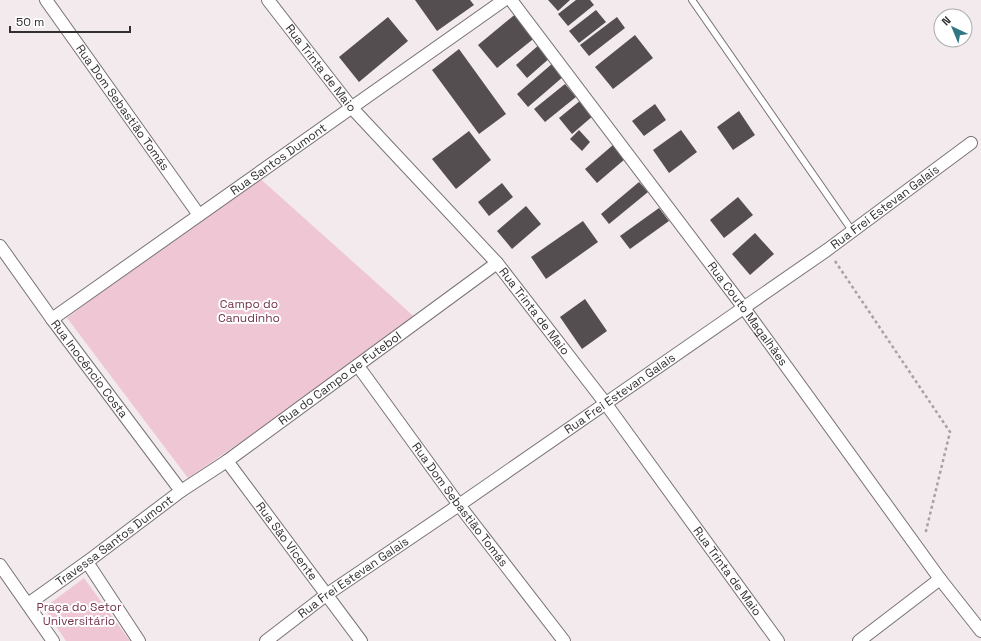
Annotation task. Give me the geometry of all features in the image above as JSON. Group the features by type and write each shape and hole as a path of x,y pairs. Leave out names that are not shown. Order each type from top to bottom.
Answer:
{"street":[{"name":"Rua Dom Sebastião Tomás","path":"46,0 199,215"},
{"name":"Rua Trinta de Maio","path":"268,0 351,107 497,263 606,404 778,641"},
{"name":"Rua Santos Dumont","path":"52,319 504,0"},
{"name":"Rua Couto Magalhães","path":"511,0 744,308 940,578 981,631"},
{"name":"Rua Frei Estevan Galais","path":"266,641 326,595 606,404 827,250 971,143"},
{"name":"Rua Inocêncio Costa","path":"0,246 52,319 181,491"},
{"name":"Rua do Campo de Futebol","path":"181,491 227,461 497,263"},
{"name":"Rua Dom Sebastião Tomás","path":"358,366 459,505 564,641"},
{"name":"Rua São Vicente","path":"227,461 361,641"},
{"name":"Travessa Santos Dumont","path":"28,604 87,562 181,491"},
{"path":"87,562 139,641"},
{"path":"0,565 54,641"},
{"path":"859,641 940,578"}],"lane":[{"path":"692,0 852,232"}],"path":[{"path":"827,250 950,432 921,552"}],"green space":[{"name":"Campo do Canudinho","path":"255,174 419,321 188,478 67,318"},
{"name":"Praça do Setor Universitário","path":"84,578 130,641 66,641 44,608"}],"building":[{"path":"415,0 470,0 474,5 437,31"},
{"path":"548,0 570,0 558,11"},
{"path":"576,0 590,0 594,5 568,26 558,14"},
{"path":"596,10 606,22 579,43 569,31"},
{"path":"518,12 537,36 497,68 478,45"},
{"path":"388,17 408,41 359,82 339,57"},
{"path":"617,17 625,28 589,56 580,45"},
{"path":"635,35 653,58 613,89 595,67"},
{"path":"540,44 551,57 527,78 516,65"},
{"path":"459,49 506,114 479,134 432,70"},
{"path":"553,63 564,76 528,107 517,94"},
{"path":"565,84 576,97 545,122 534,109"},
{"path":"581,100 594,115 572,134 559,118"},
{"path":"655,104 666,120 644,136 632,121"},
{"path":"739,111 755,135 733,150 717,127"},
{"path":"579,130 590,142 582,151 570,139"},
{"path":"681,130 697,152 669,173 653,150"},
{"path":"469,131 491,160 456,189 432,159"},
{"path":"613,145 625,159 597,183 585,169"},
{"path":"639,182 648,192 609,224 601,214"},
{"path":"502,183 513,197 489,216 478,202"},
{"path":"738,197 753,215 724,238 710,220"},
{"path":"526,206 541,224 512,249 497,231"},
{"path":"659,208 669,221 630,249 620,236"},
{"path":"583,221 598,242 546,279 531,257"},
{"path":"755,233 774,254 750,275 732,254"},
{"path":"585,299 607,331 582,349 560,317"}]}
